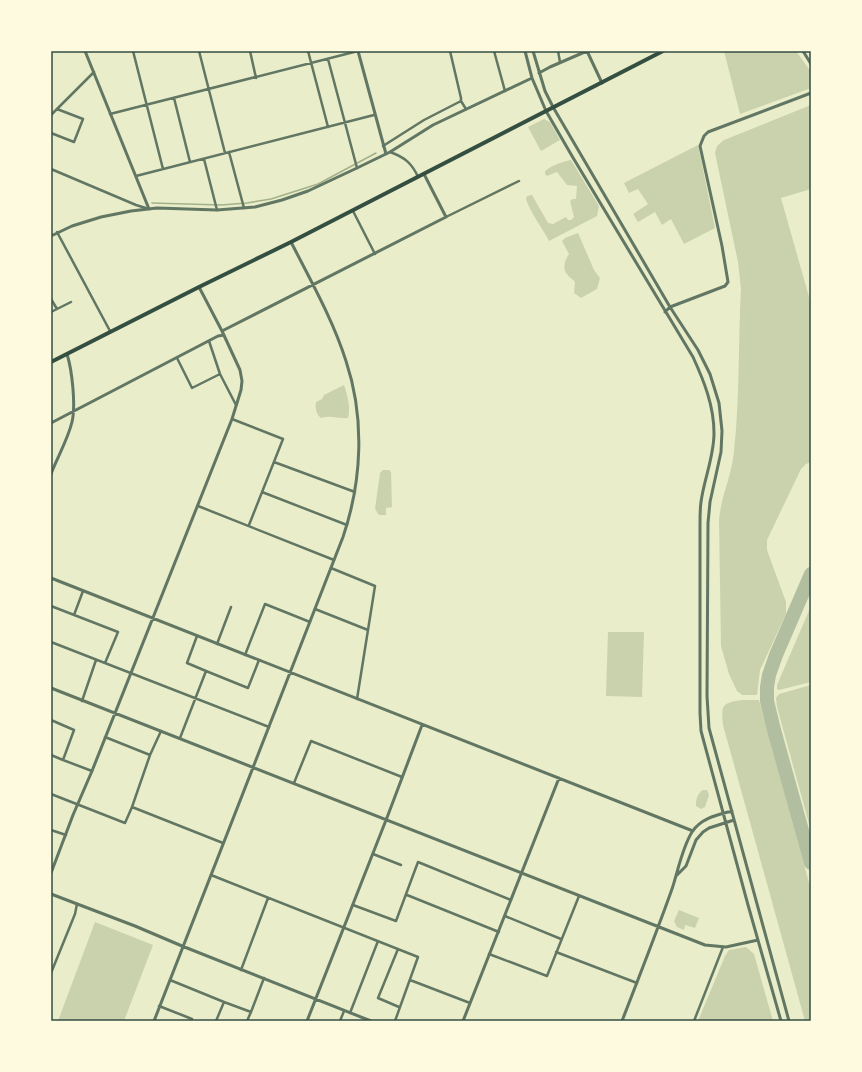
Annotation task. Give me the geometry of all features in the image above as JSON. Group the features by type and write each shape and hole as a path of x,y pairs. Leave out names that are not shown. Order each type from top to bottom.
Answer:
{"highway":[{"path":"51,362 110,331 353,211 664,51"}],"street":[{"path":"85,51 148,209"},
{"path":"133,51 163,169"},
{"path":"199,51 225,153"},
{"path":"250,51 256,78"},
{"path":"308,51 328,127"},
{"path":"110,114 358,51 374,115 386,154"},
{"path":"450,51 461,101 466,109"},
{"path":"494,51 505,91"},
{"path":"525,51 532,78 546,111 693,357 703,379 711,407 714,433 712,451 701,502 700,524 701,731 781,1021"},
{"path":"533,51 545,91 553,107 670,307 698,350 710,374 719,403 722,431 721,452 710,502 708,523 707,696 709,728 789,1021"},
{"path":"558,51 560,62"},
{"path":"539,73 560,62 587,51 602,83"},
{"path":"803,51 811,64"},
{"path":"328,59 356,165"},
{"path":"51,114 94,72"},
{"path":"51,236 72,226 101,217 148,209 243,205 255,207 282,200 302,193 356,165 386,154 434,125 532,78"},
{"path":"665,312 670,307 724,286 728,282 722,246 700,146 704,136 708,132 811,93"},
{"path":"174,98 190,162"},
{"path":"383,146 424,120 461,101"},
{"path":"51,133 74,142 83,119 57,108"},
{"path":"136,176 374,115"},
{"path":"229,152 243,205"},
{"path":"390,152 408,160 418,177"},
{"path":"204,159 216,207"},
{"path":"51,169 148,209"},
{"path":"424,174 446,218"},
{"path":"51,423 177,358 313,285 519,181"},
{"path":"353,211 375,254"},
{"path":"57,232 110,331"},
{"path":"154,1021 182,946 254,768 332,568 348,525 355,492 359,432 354,390 347,361 313,285 291,242"},
{"path":"51,873 77,804 92,771 232,419 241,390 242,380 240,370 199,287"},
{"path":"51,299 57,309"},
{"path":"51,312 70,302"},
{"path":"209,341 220,374 236,405"},
{"path":"51,472 72,423 73,411 67,354"},
{"path":"177,358 192,388 220,374"},
{"path":"232,419 283,439 249,525"},
{"path":"274,462 355,492"},
{"path":"262,492 348,525"},
{"path":"197,506 249,525 335,560"},
{"path":"332,568 375,586 357,700"},
{"path":"51,578 245,654 357,700 693,831"},
{"path":"74,615 83,591"},
{"path":"245,654 265,604 311,622"},
{"path":"51,606 118,632 105,663"},
{"path":"217,644 231,607"},
{"path":"315,609 368,630"},
{"path":"197,636 187,664 248,688 259,660"},
{"path":"51,642 269,728"},
{"path":"82,701 96,660"},
{"path":"180,738 206,671"},
{"path":"51,688 705,945 722,947 758,940"},
{"path":"51,720 74,730 62,760"},
{"path":"307,1021 422,725"},
{"path":"51,794 125,823 150,755 161,731"},
{"path":"105,737 150,755"},
{"path":"294,783 312,741 402,777"},
{"path":"51,755 92,771"},
{"path":"463,1021 559,778"},
{"path":"132,807 223,844"},
{"path":"622,1021 693,831 702,821 732,810"},
{"path":"676,876 686,866 696,840 703,832 709,828 734,820"},
{"path":"51,830 66,835"},
{"path":"372,854 401,865"},
{"path":"353,905 396,921 407,896 418,862 511,900"},
{"path":"211,876 418,957 395,1021"},
{"path":"51,894 135,926 241,970 371,1021"},
{"path":"407,896 499,932"},
{"path":"489,954 546,976 579,896"},
{"path":"241,970 268,898"},
{"path":"51,973 75,914 77,904"},
{"path":"505,916 561,939"},
{"path":"350,1013 378,941"},
{"path":"694,1021 722,947"},
{"path":"398,949 378,998 399,1007"},
{"path":"556,952 637,982"},
{"path":"247,1021 264,978"},
{"path":"170,980 251,1012"},
{"path":"410,980 470,1003"},
{"path":"216,1021 224,1002"},
{"path":"159,1006 192,1019 191,1021"},
{"path":"340,1021 344,1011"}],"green space":[{"path":"724,51 796,51 811,72 811,88 740,114"},
{"path":"811,105 811,189 781,198 811,304 811,462 806,464 801,469 767,540 767,550 786,602 786,614 760,670 757,695 742,695 737,691 729,674 721,646 719,520 734,451 737,410 741,289 738,262 715,153 717,146 724,140"},
{"path":"544,119 550,122 560,140 541,151 528,127"},
{"path":"698,145 715,228 684,244 671,219 662,225 655,212 638,222 633,214 648,204 638,189 629,193 624,183"},
{"path":"571,160 599,206 597,216 549,241 526,199 527,196 532,195 548,223 553,224 566,217 568,220 571,220 574,217 570,201 576,199 577,186 567,185 557,172 547,176 545,171 557,164"},
{"path":"578,233 594,270 600,278 597,289 581,298 574,293 575,282 565,272 565,261 569,254 562,241 565,238"},
{"path":"344,385 349,406 348,418 321,418 316,411 316,402 322,399 324,395"},
{"path":"383,470 389,470 391,472 392,507 386,508 386,515 379,515 375,509 380,473"},
{"path":"811,606 811,682 779,690 777,689 777,685"},
{"path":"608,632 644,632 642,697 606,696"},
{"path":"811,685 811,831 777,707 776,698 779,694"},
{"path":"759,700 811,890 811,1021 805,1021 723,725 722,713 724,706 730,702"},
{"path":"703,790 707,790 709,795 705,807 701,809 696,806 696,801 698,795"},
{"path":"679,910 699,918 695,928 685,925 684,930 677,927 674,921"},
{"path":"95,922 153,945 124,1021 58,1021"},
{"path":"746,947 754,954 773,1021 698,1021 725,956 729,950"}],"waterway":[{"path":"152,203 221,205 271,199 318,184 376,153"}],"taxiway":[{"path":"811,574 776,655 769,675 767,687 767,701 774,730 811,863"}]}
